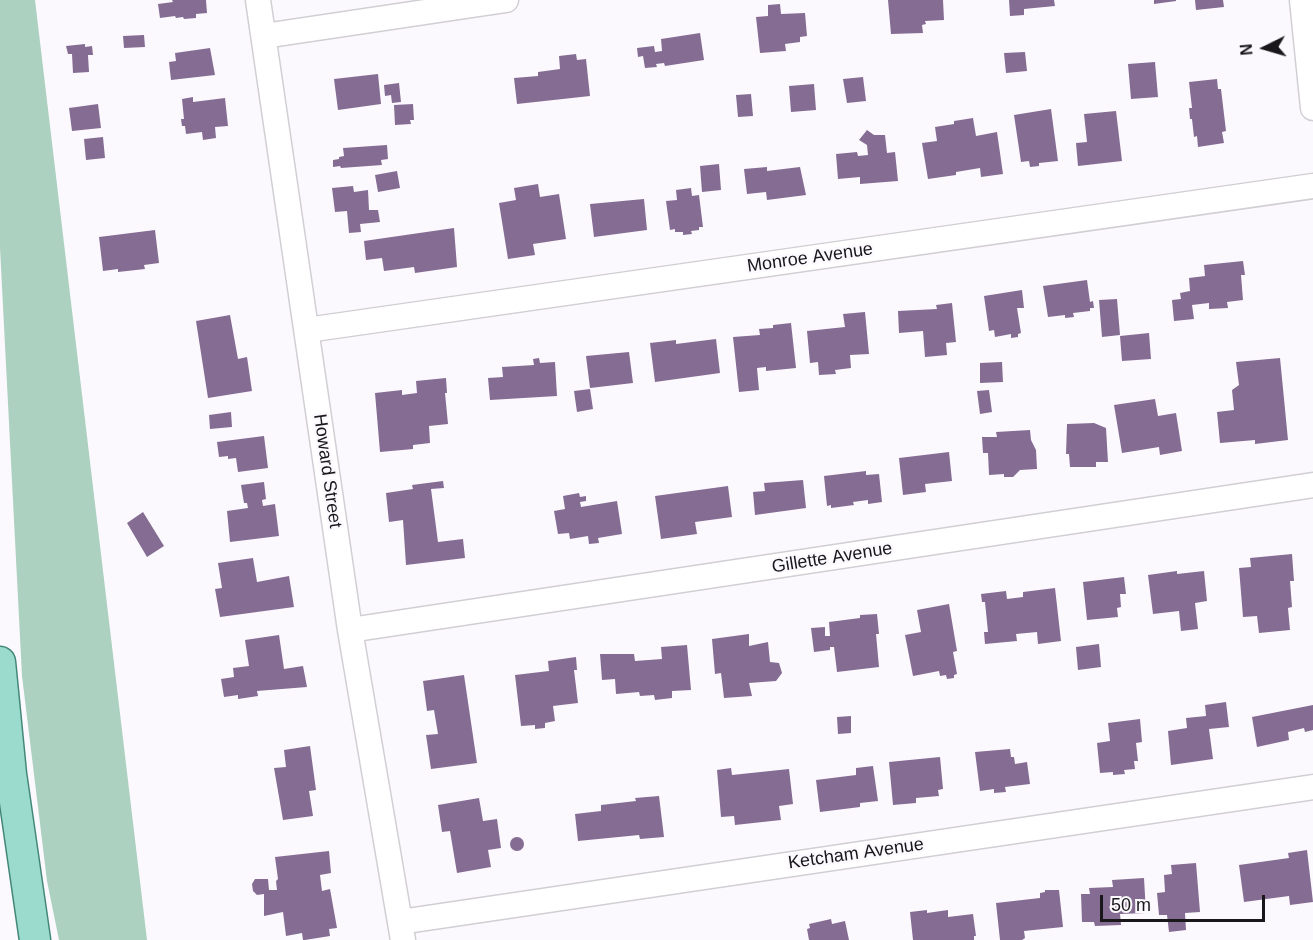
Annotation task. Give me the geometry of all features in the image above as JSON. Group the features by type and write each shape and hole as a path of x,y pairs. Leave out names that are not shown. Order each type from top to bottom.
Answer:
{"main road":[{"path":"0,662 11,774 35,940"}],"street":[{"name":"Howard Street","path":"258,0 350,630 401,931"},
{"path":"264,36 506,0"},
{"path":"1302,0 1313,108"},
{"name":"Monroe Avenue","path":"307,330 1313,186"},
{"name":"Gillette Avenue","path":"350,630 1313,485"},
{"name":"Ketcham Avenue","path":"401,931 1313,787"}],"green space":[{"path":"0,0 35,0 147,940 59,940 47,881 22,676 0,248"}],"building":[{"path":"172,0 206,0 207,13 196,14 196,18 184,19 175,16 160,18 158,4 173,2"},
{"path":"888,0 943,0 944,20 925,21 926,24 922,25 923,33 891,34"},
{"path":"1009,0 1054,0 1055,6 1024,9 1024,15 1010,16"},
{"path":"1154,0 1176,0 1176,1 1154,4"},
{"path":"1195,0 1223,0 1224,7 1196,10"},
{"path":"780,4 781,14 805,13 807,36 800,37 800,42 785,44 786,51 760,53 756,17 768,16 768,5"},
{"path":"700,33 704,60 665,66 664,63 656,64 657,67 645,68 643,56 638,57 637,48 654,46 655,52 662,51 661,39"},
{"path":"144,35 145,47 124,48 123,36"},
{"path":"85,44 85,47 92,46 93,55 88,55 89,72 73,73 72,54 68,54 66,46"},
{"path":"210,48 215,75 171,80 169,62 176,61 175,53"},
{"path":"1025,52 1027,71 1006,73 1004,53"},
{"path":"576,54 577,60 586,59 590,96 517,104 514,78 538,76 538,72 560,69 559,56"},
{"path":"1155,62 1158,97 1131,99 1128,64"},
{"path":"378,74 381,104 338,110 334,79"},
{"path":"863,77 866,101 847,103 843,79"},
{"path":"1217,79 1218,89 1221,89 1226,131 1222,132 1224,143 1198,147 1197,136 1194,137 1192,119 1190,119 1189,108 1192,108 1189,82"},
{"path":"399,83 401,102 392,103 391,95 385,96 384,85"},
{"path":"814,84 816,110 791,112 789,86"},
{"path":"751,94 753,116 738,117 736,95"},
{"path":"193,97 193,102 225,98 228,126 215,127 216,138 203,140 202,132 186,134 181,119 184,119 182,99"},
{"path":"98,104 101,128 72,131 69,108"},
{"path":"413,104 414,120 410,120 411,124 395,125 394,105"},
{"path":"1051,109 1058,161 1039,163 1039,166 1030,167 1029,161 1021,162 1014,115"},
{"path":"1116,111 1122,161 1078,166 1076,143 1087,142 1084,114"},
{"path":"973,118 976,136 997,132 1003,174 981,177 980,168 956,172 956,175 928,179 922,143 937,141 935,127"},
{"path":"867,130 874,135 885,135 887,153 895,152 898,181 860,184 860,177 838,179 836,154 857,152 858,156 868,155 867,145 859,140"},
{"path":"103,137 105,158 86,160 84,139"},
{"path":"387,145 388,159 381,160 382,165 333,167 333,160 344,156 343,148"},
{"path":"719,164 721,190 702,192 700,166"},
{"path":"767,167 767,171 800,167 806,195 767,200 766,192 747,194 744,169"},
{"path":"397,171 400,188 378,192 375,175"},
{"path":"538,184 540,197 559,194 566,239 533,244 535,255 508,259 499,203 516,200 514,188"},
{"path":"353,186 354,192 368,190 369,210 378,210 380,222 360,224 361,232 349,233 347,211 335,212 332,188"},
{"path":"691,188 692,196 699,195 703,227 691,231 692,234 683,235 683,232 670,230 666,201 677,200 676,190"},
{"path":"644,199 647,230 594,237 590,204"},
{"path":"454,228 457,267 415,273 414,267 384,271 382,258 366,260 364,241"},
{"path":"155,230 159,263 144,265 145,269 103,271 99,237"},
{"path":"1243,261 1245,275 1241,275 1243,300 1227,302 1228,308 1209,309 1209,303 1192,305 1194,319 1174,321 1172,300 1181,299 1180,293 1190,291 1189,278 1205,276 1204,265"},
{"path":"1087,280 1090,302 1093,301 1094,308 1090,308 1090,311 1073,313 1074,317 1065,318 1065,315 1048,317 1043,286"},
{"path":"1022,290 1024,308 1017,308 1021,333 1018,337 1011,338 1011,334 995,337 994,330 989,331 984,296"},
{"path":"1117,299 1120,335 1102,337 1099,300"},
{"path":"952,303 956,342 946,343 947,355 925,357 923,331 899,333 898,311 937,309 936,305"},
{"path":"865,312 869,354 850,355 851,368 835,370 836,374 819,375 818,362 810,363 807,331 845,327 843,314"},
{"path":"230,315 238,359 247,357 252,391 208,398 196,321"},
{"path":"791,323 796,368 766,371 766,367 757,368 759,390 739,392 733,337 760,335 759,329"},
{"path":"1149,333 1151,359 1122,361 1120,336"},
{"path":"716,339 720,373 655,382 650,343 676,340 676,344"},
{"path":"629,352 633,383 590,388 586,356"},
{"path":"539,358 540,363 555,362 557,396 490,400 488,378 503,377 502,367 534,365 533,359"},
{"path":"1280,358 1288,440 1255,444 1255,440 1220,443 1217,412 1234,410 1232,390 1239,385 1236,362"},
{"path":"1002,362 1003,382 980,383 980,363"},
{"path":"446,378 448,424 429,426 430,443 413,445 413,449 380,452 375,393 402,390 402,395 417,393 416,381"},
{"path":"590,389 593,409 577,412 574,391"},
{"path":"989,390 992,412 980,414 977,391"},
{"path":"1155,399 1158,416 1176,413 1182,451 1160,455 1159,447 1122,453 1114,405"},
{"path":"231,412 232,427 210,429 209,415"},
{"path":"1094,423 1106,428 1108,462 1096,462 1096,467 1070,467 1069,454 1066,454 1067,424"},
{"path":"1030,430 1031,440 1036,450 1037,469 1020,470 1013,477 1004,477 1004,474 989,475 988,453 983,453 982,437 997,437 996,432"},
{"path":"264,436 268,468 238,472 236,458 219,457 217,442"},
{"path":"949,452 952,481 925,484 926,492 903,495 899,458"},
{"path":"866,471 866,475 879,474 882,502 868,504 868,500 853,502 854,505 831,508 831,505 827,506 824,476"},
{"path":"803,480 806,508 755,515 753,492 765,491 764,483"},
{"path":"443,481 444,488 431,489 438,542 463,539 465,558 406,565 403,520 389,522 386,493 413,489 412,485"},
{"path":"264,482 266,499 262,500 263,506 275,504 279,536 230,542 227,511 248,508 247,503 244,503 241,485"},
{"path":"728,486 732,517 695,522 697,534 661,539 655,496"},
{"path":"579,493 580,497 586,496 586,501 580,502 581,507 617,501 622,534 598,538 599,543 589,544 588,536 570,539 569,533 558,534 554,511 565,509 563,496"},
{"path":"143,512 164,546 147,557 127,523"},
{"path":"1292,554 1294,581 1290,581 1292,607 1288,608 1290,630 1259,633 1257,616 1243,617 1239,568 1251,567 1250,558"},
{"path":"253,558 257,582 289,576 294,607 220,617 215,589 222,588 218,563"},
{"path":"1177,571 1177,574 1204,571 1207,601 1195,603 1198,629 1181,631 1179,611 1153,614 1148,575"},
{"path":"1124,577 1126,594 1120,594 1121,607 1117,608 1118,617 1087,620 1083,582"},
{"path":"1055,588 1061,641 1038,644 1037,632 1016,634 1017,641 985,644 984,632 988,632 985,602 982,602 981,594 1006,591 1007,599 1023,597 1023,592"},
{"path":"949,604 957,651 953,652 957,674 954,678 947,679 946,675 940,676 939,671 913,676 905,635 921,632 917,610"},
{"path":"877,614 879,667 837,672 834,647 830,647 830,650 814,652 811,628 825,627 825,636 830,636 829,622 860,618 860,615"},
{"path":"749,634 749,646 768,642 770,662 779,663 782,673 776,681 749,683 752,696 724,698 721,673 715,674 712,639"},
{"path":"279,635 284,669 303,666 307,687 257,691 258,696 238,699 238,695 224,697 221,679 234,677 233,668 249,666 245,640"},
{"path":"1099,644 1101,667 1078,670 1076,647"},
{"path":"687,645 691,690 672,691 672,698 655,700 654,695 640,696 639,692 616,694 615,679 602,680 600,654 634,654 635,661 662,659 661,647"},
{"path":"576,657 577,670 574,670 578,703 553,706 555,721 545,723 545,728 535,729 535,725 521,726 515,675 549,671 548,661"},
{"path":"464,675 477,763 431,769 426,735 438,734 434,710 427,711 423,681"},
{"path":"1226,702 1229,727 1209,729 1213,759 1171,765 1168,731 1187,728 1186,718 1206,716 1205,705"},
{"path":"1313,705 1313,730 1305,732 1304,728 1288,732 1289,740 1257,747 1252,717"},
{"path":"851,716 851,733 838,734 837,717"},
{"path":"1140,719 1142,742 1136,743 1138,761 1134,761 1135,769 1124,770 1125,774 1100,773 1097,743 1110,741 1108,723"},
{"path":"310,746 316,790 309,791 313,816 283,820 274,768 286,767 284,750"},
{"path":"1010,749 1015,764 1027,762 1030,784 1005,787 1006,792 994,793 994,789 980,791 975,752"},
{"path":"940,757 943,789 938,790 939,796 916,798 916,803 893,805 889,762"},
{"path":"873,766 878,801 860,803 860,807 820,812 816,780 856,775 856,768"},
{"path":"731,768 732,775 789,769 793,804 779,806 781,820 735,825 734,816 721,817 717,770"},
{"path":"659,796 664,837 640,839 639,835 578,841 575,814 601,811 601,805"},
{"path":"479,798 483,821 497,819 501,848 488,850 491,867 457,873 450,831 442,832 438,805"},
{"path":"517,837 522,839 524,844 522,849 517,851 512,849 510,844 512,839"},
{"path":"1307,850 1313,902 1290,905 1289,896 1244,902 1239,865 1289,858 1288,853"},
{"path":"329,851 331,873 320,875 322,891 330,889 337,928 329,929 330,936 305,940 303,940 302,933 286,936 283,912 264,916 264,894 257,895 253,891 252,884 255,879 268,879 269,890 277,890 275,857"},
{"path":"1196,863 1200,912 1185,913 1186,930 1169,932 1167,915 1159,915 1157,893 1165,892 1164,875 1172,874 1171,865"},
{"path":"1144,878 1146,913 1120,914 1121,925 1095,926 1094,922 1082,922 1081,894 1090,894 1089,888 1113,887 1112,880"},
{"path":"1045,890 1059,890 1063,927 1024,931 1025,938 1022,940 1000,940 996,903 1040,898 1040,893"},
{"path":"927,910 927,913 948,910 948,917 973,914 976,936 974,940 913,940 910,912"},
{"path":"831,919 832,924 845,921 849,940 809,940 807,929 810,928 809,924"}]}
